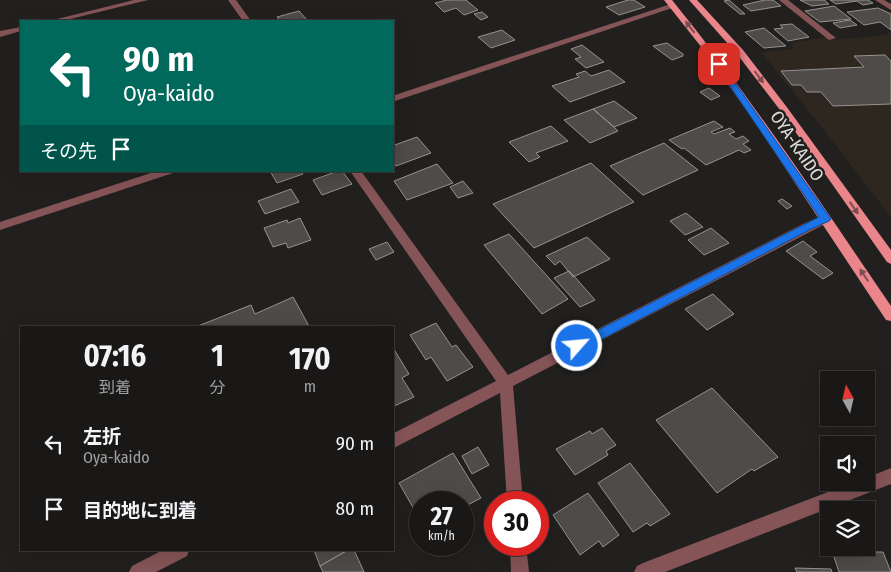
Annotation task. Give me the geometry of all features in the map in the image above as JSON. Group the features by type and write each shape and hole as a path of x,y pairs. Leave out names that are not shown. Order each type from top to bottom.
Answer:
{"main road":[{"name":"OYA-KAIDO","path":"693,0 746,59 891,259"},
{"name":"OYA-KAIDO","path":"671,3 746,102 891,316"}],"street":[{"path":"57,20 144,0"},
{"path":"232,0 246,20"},
{"path":"782,0 832,38"},
{"path":"879,0 891,8"},
{"path":"394,97 671,3"},
{"path":"0,34 20,29"},
{"path":"0,226 165,172"},
{"path":"356,172 506,383 514,491"},
{"path":"394,441 807,226 826,219"},
{"path":"642,572 891,476"},
{"path":"138,572 179,551"},
{"path":"519,556 520,572"}],"shaded area":[{"path":"891,32 891,217 761,52 793,49 791,43 826,37 833,40 886,35"}],"building":[{"path":"447,0 466,0 478,10 464,15 456,8 444,12 435,3"},
{"path":"634,0 645,7 619,15 606,7"},
{"path":"729,0 745,14 740,14 724,1"},
{"path":"773,0 781,6 751,11 743,5"},
{"path":"800,0 824,0 829,4 812,6"},
{"path":"830,0 868,0 873,3 863,5 857,1 836,4"},
{"path":"834,6 851,19 820,22 805,11"},
{"path":"878,8 891,14 891,30 880,22 864,25 847,12"},
{"path":"299,11 307,20 279,20 277,17"},
{"path":"482,12 488,17 481,20 474,14"},
{"path":"850,20 857,25 840,28 833,23"},
{"path":"792,24 809,37 788,41 774,29 783,28 780,25"},
{"path":"764,28 786,46 764,48 745,32"},
{"path":"502,30 515,40 491,48 478,37"},
{"path":"667,43 683,54 683,56 672,60 653,46"},
{"path":"582,45 604,62 586,68 575,59 581,57 571,49"},
{"path":"885,55 891,61 891,104 833,106 821,92 807,92 801,85 792,85 781,71 864,67 854,56"},
{"path":"609,70 625,82 570,102 552,86 579,77 576,74 585,71 591,76"},
{"path":"709,88 720,96 711,100 700,92"},
{"path":"614,101 637,118 614,127 593,109"},
{"path":"593,109 618,131 590,143 564,120"},
{"path":"714,121 723,127 711,132 714,134 730,128 735,132 729,134 736,139 743,136 749,141 743,144 751,150 744,153 739,150 706,165 684,148 682,149 669,140"},
{"path":"551,126 568,141 536,153 540,157 529,162 509,142"},
{"path":"417,137 431,153 396,166 394,164 394,145"},
{"path":"664,143 698,170 643,195 610,166"},
{"path":"591,163 634,202 534,248 493,204"},
{"path":"437,164 453,183 407,200 394,181"},
{"path":"271,172 302,172 303,174 277,183"},
{"path":"335,172 343,172 352,184 322,195 313,180"},
{"path":"463,181 473,193 458,198 450,187"},
{"path":"291,189 299,202 265,214 258,201"},
{"path":"782,199 792,206 787,209 778,201"},
{"path":"686,213 703,227 685,235 670,221"},
{"path":"300,218 311,240 288,248 286,243 273,247 264,228 287,220 288,223"},
{"path":"711,228 729,243 704,255 688,240"},
{"path":"509,234 568,299 542,314 484,245"},
{"path":"587,237 610,259 573,277 560,261 555,265 546,256"},
{"path":"803,241 817,252 810,256 833,273 823,279 786,251"},
{"path":"387,242 394,252 376,260 369,249"},
{"path":"569,271 595,300 580,307 554,278"},
{"path":"713,294 734,314 707,330 685,309"},
{"path":"293,297 309,326 198,326 251,305 255,314"},
{"path":"436,323 452,347 456,345 473,367 447,381 431,357 426,360 410,335"},
{"path":"394,349 409,374 402,378 414,397 394,406"},
{"path":"712,388 778,457 754,471 752,469 717,493 656,420"},
{"path":"602,428 616,445 606,451 608,455 575,475 556,449 590,431 592,434"},
{"path":"478,447 489,465 472,474 462,456"},
{"path":"453,453 481,498 474,502 474,491 409,491 409,500 399,483"},
{"path":"630,463 670,514 650,526 647,523 633,532 598,483"},
{"path":"588,493 619,535 603,547 599,541 580,555 553,515"},
{"path":"314,551 346,551 320,566"},
{"path":"346,551 354,551 364,572 323,572 320,566"},
{"path":"875,552 883,552 891,572 839,572 834,556 875,556"},
{"path":"795,568 831,569 832,572 797,572"}],"route":[{"path":"577,346 807,226 826,219 719,64"}]}
